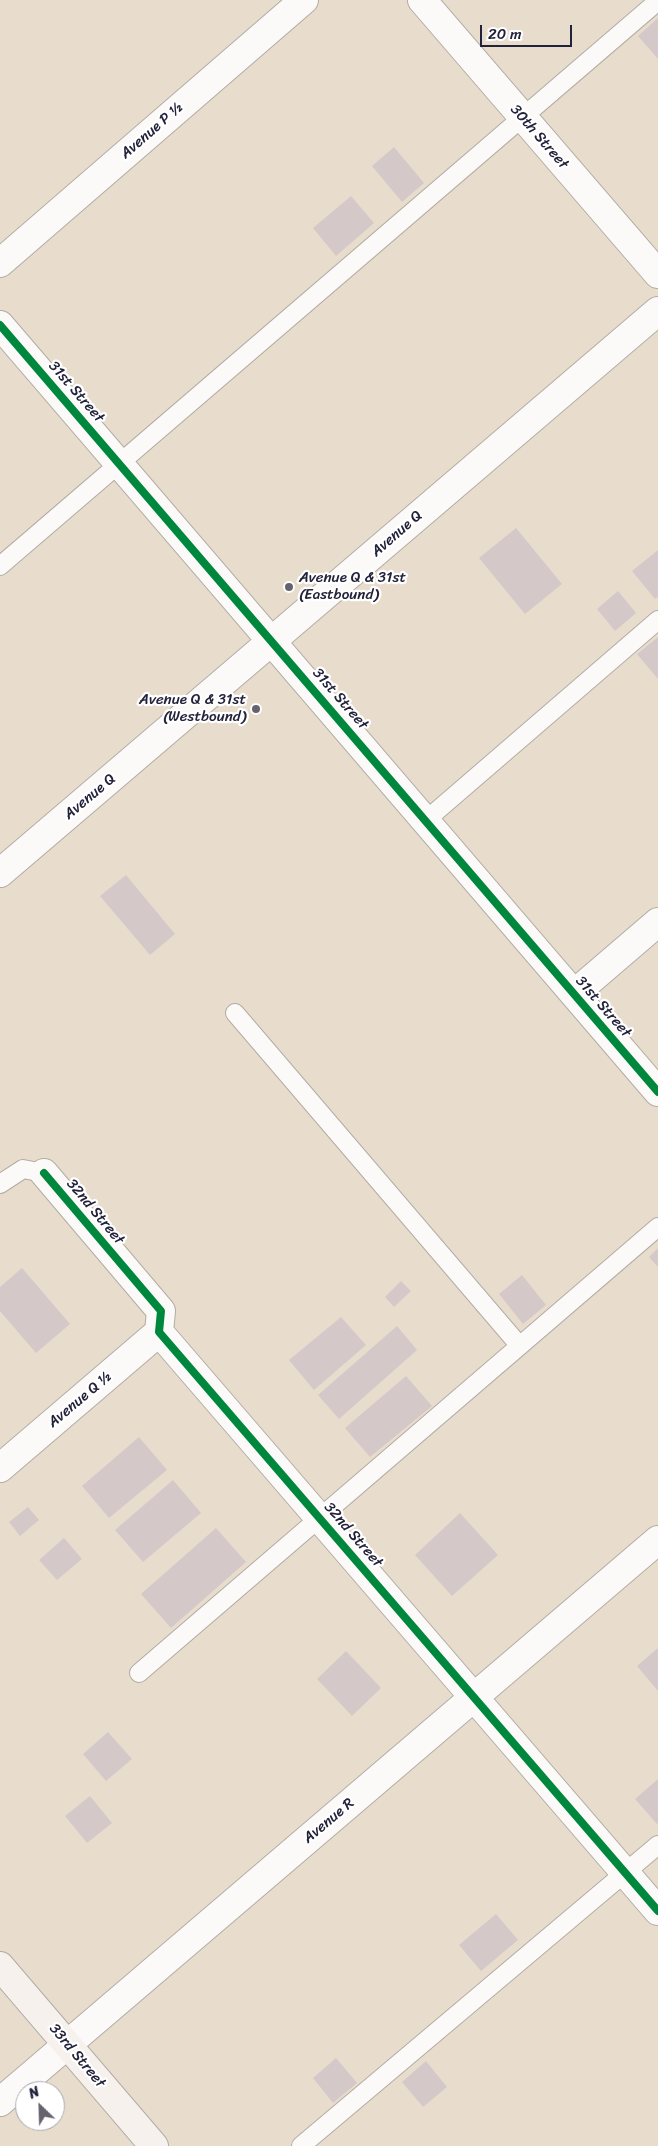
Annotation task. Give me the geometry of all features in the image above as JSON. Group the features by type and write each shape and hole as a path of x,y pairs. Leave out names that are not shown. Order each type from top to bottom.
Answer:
{"street":[{"name":"Avenue P ½","path":"0,263 304,0"},
{"name":"30th Street","path":"422,0 658,274"},
{"name":"Avenue Q","path":"0,873 658,311"},
{"name":"31st Street","path":"0,325 658,1092"},
{"path":"574,994 658,922"},
{"name":"32nd Street","path":"44,1172 161,1311 159,1332 658,1911"},
{"name":"Avenue Q ½","path":"0,1468 159,1332"},
{"name":"Avenue R","path":"0,2102 658,1540"},
{"name":"33rd Street","path":"0,1966 154,2146"}],"lane":[{"path":"0,566 658,1"},
{"path":"425,820 658,620"},
{"path":"235,1013 519,1345"},
{"path":"0,1184 23,1169 44,1172"},
{"path":"139,1673 658,1227"},
{"path":"301,2146 658,1845"}],"building":[{"path":"658,18 658,59 638,36"},
{"path":"394,147 424,183 402,202 372,166"},
{"path":"351,196 374,223 336,256 313,228"},
{"path":"516,528 562,584 525,614 479,558"},
{"path":"658,550 658,597 655,599 632,571"},
{"path":"618,591 636,613 615,631 597,609"},
{"path":"658,637 658,679 637,654"},
{"path":"126,875 175,934 150,955 100,896"},
{"path":"658,1248 658,1267 649,1257"},
{"path":"22,1268 70,1324 36,1353 0,1311 0,1287"},
{"path":"522,1275 546,1305 523,1324 499,1294"},
{"path":"401,1281 411,1291 394,1307 385,1297"},
{"path":"341,1317 366,1345 314,1390 289,1360"},
{"path":"397,1326 417,1350 339,1419 318,1395"},
{"path":"406,1376 432,1406 370,1457 345,1428"},
{"path":"139,1437 167,1470 109,1518 82,1486"},
{"path":"173,1480 201,1513 143,1562 115,1530"},
{"path":"28,1507 39,1520 20,1536 9,1522"},
{"path":"460,1513 498,1555 452,1596 415,1555"},
{"path":"216,1528 246,1562 171,1628 141,1594"},
{"path":"64,1538 82,1559 57,1580 39,1560"},
{"path":"658,1648 658,1691 637,1666"},
{"path":"346,1651 381,1688 352,1716 317,1679"},
{"path":"108,1732 132,1759 106,1781 83,1754"},
{"path":"658,1779 658,1825 635,1799"},
{"path":"90,1796 112,1823 87,1843 65,1816"},
{"path":"496,1914 518,1940 481,1971 459,1945"},
{"path":"336,2058 357,2083 333,2103 313,2078"},
{"path":"426,2061 447,2087 423,2107 402,2082"}],"cycle path":[{"path":"0,325 658,1092"},
{"path":"44,1173 161,1311 159,1332 658,1911"}],"place":[{"name":"Avenue Q & 31st (Eastbound)","path":"289,587"},
{"name":"Avenue Q & 31st (Westbound)","path":"256,709"}]}
